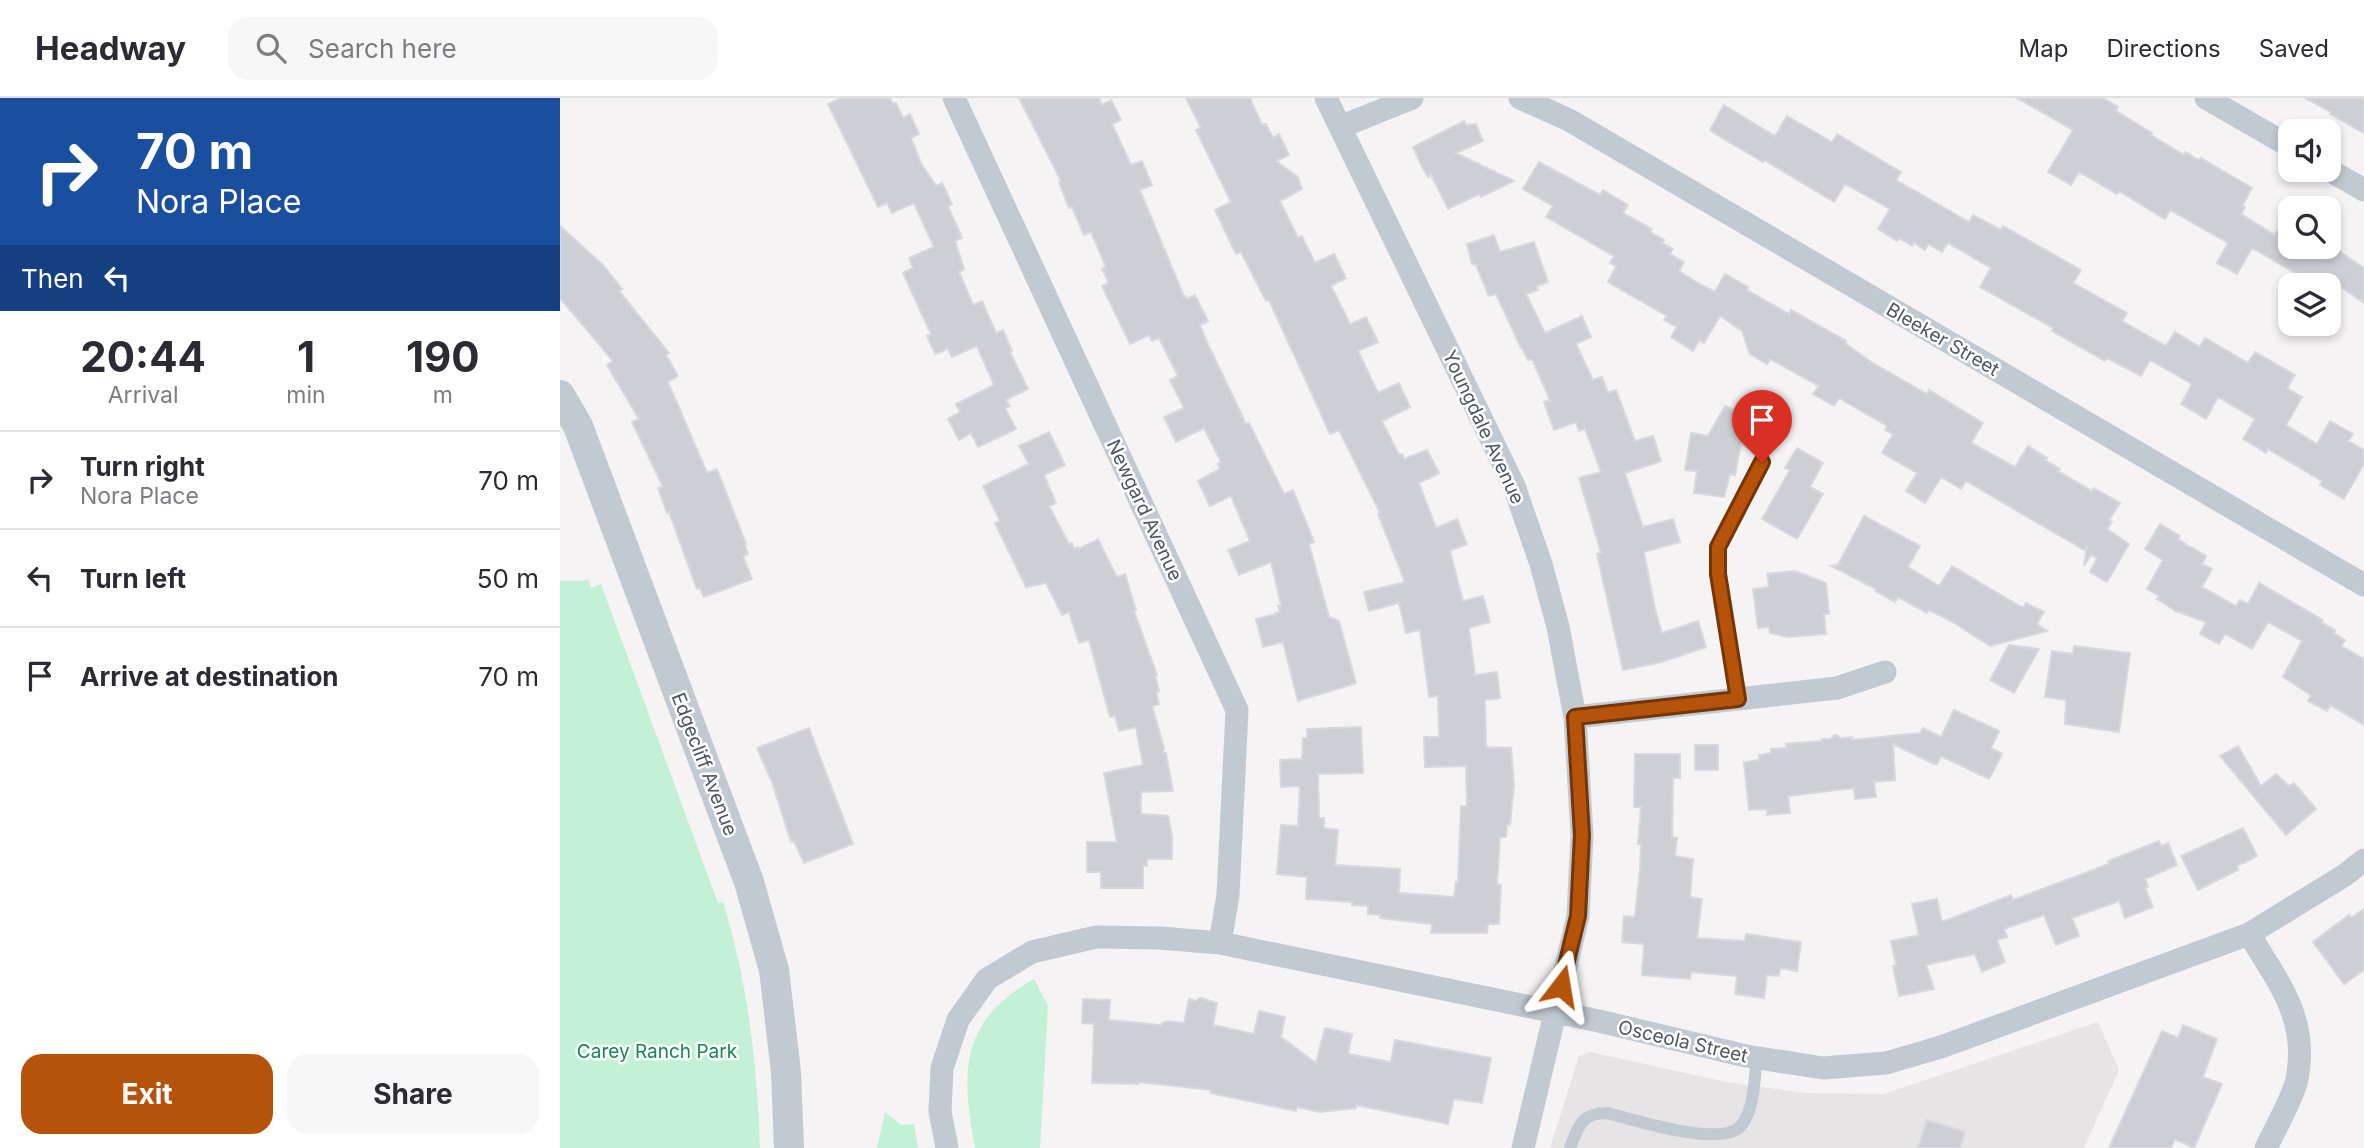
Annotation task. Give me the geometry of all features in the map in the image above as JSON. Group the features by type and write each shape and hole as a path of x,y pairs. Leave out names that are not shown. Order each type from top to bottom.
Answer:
{"street":[{"name":"Newgard Avenue","path":"954,98 1237,710 1228,895 1220,943"},
{"name":"Youngdale Avenue","path":"1326,98 1514,486 1541,564 1558,627 1575,717 1582,835 1578,916 1523,1148"},
{"path":"1340,127 1412,98"},
{"name":"Bleeker Street","path":"1520,98 1569,120 2364,585"},
{"path":"2206,98 2278,140"},
{"path":"2341,177 2364,190"},
{"name":"Edgecliff Avenue","path":"560,395 578,426 749,882 774,970 786,1072 789,1148"},
{"path":"1575,717 1837,688 1885,673"},
{"name":"Osceola Street","path":"947,1148 940,1111 942,1068 958,1020 987,979 1032,952 1096,937 1220,943 1554,1012 1757,1058 1823,1068 1886,1063 1941,1047 2249,934 2345,875 2364,860"},
{"path":"2249,934 2292,1007 2301,1043 2297,1081 2266,1148"}],"lane":[{"path":"1738,699 1718,574 1718,547 1762,462"},
{"path":"1570,1148 1582,1121 1596,1113 1607,1113 1690,1135 1724,1136 1734,1133 1742,1126 1751,1103 1757,1058"}],"shaded area":[{"path":"2098,1022 2119,1070 2084,1148 1550,1148 1579,1056 1590,1052 1726,1082 1806,1093 1884,1094"}],"green space":[{"name":"Carey Ranch Park","path":"588,579 591,588 601,584 718,903 723,902 739,963 750,1024 760,1148 560,1148 560,581"},
{"path":"1034,979 1048,1006 1040,1148 975,1148 968,1096 971,1051 979,1031 991,1013 1009,995"},
{"path":"885,1112 901,1125 914,1124 918,1148 877,1148"}],"building":[{"path":"841,98 890,98 893,104 896,103 903,118 910,114 919,134 911,138 921,163 936,186 942,183 952,204 948,206 962,238 955,241 964,269 959,272 973,305 982,301 996,333 1003,330 1012,351 1010,352 1028,389 1006,400 1010,406 1005,408 1016,429 978,447 971,433 959,440 948,419 960,412 956,404 994,385 977,346 952,357 948,349 935,354 927,336 931,334 903,273 913,268 909,258 934,247 914,203 892,213 887,203 878,207 828,104"},
{"path":"1019,98 1099,98 1102,105 1111,100 1121,120 1112,124 1131,165 1142,161 1152,185 1140,190 1184,297 1187,299 1195,295 1208,321 1200,325 1246,424 1249,423 1284,494 1293,490 1314,542 1309,544 1329,617 1339,621 1356,683 1298,701 1283,642 1263,647 1256,619 1280,612 1278,606 1281,605 1271,562 1239,575 1228,550 1250,541 1231,496 1210,506 1198,481 1220,469 1218,464 1221,462 1204,428 1176,442 1164,417 1184,408 1170,380 1178,376 1159,338 1152,341 1149,335 1130,344 1102,286 1109,283 1102,269 1106,267 1091,232 1084,235 1072,207 1069,208 1059,182 1061,181"},
{"path":"1186,98 1250,98 1262,125 1266,124 1273,138 1279,134 1289,155 1276,161 1298,177 1302,189 1280,201 1298,238 1302,236 1315,263 1334,254 1346,278 1331,286 1350,324 1366,317 1378,342 1358,351 1378,393 1399,383 1410,407 1382,421 1399,455 1402,454 1404,459 1427,450 1439,473 1419,483 1436,528 1457,519 1467,544 1450,551 1463,601 1483,596 1490,622 1469,628 1475,675 1497,672 1500,698 1485,700 1486,747 1511,748 1514,785 1510,825 1507,825 1506,837 1500,837 1497,884 1501,885 1499,924 1488,924 1487,933 1431,933 1432,924 1380,918 1380,915 1368,914 1368,906 1352,905 1352,902 1306,899 1307,877 1277,874 1281,825 1298,826 1300,786 1281,787 1280,760 1302,759 1303,738 1307,738 1307,729 1361,727 1363,773 1318,774 1319,818 1324,818 1324,828 1338,830 1335,865 1400,869 1399,893 1454,897 1458,882 1461,806 1467,806 1466,766 1425,767 1424,737 1439,737 1438,696 1429,697 1420,630 1406,633 1399,603 1369,611 1364,592 1405,582 1378,514 1380,513 1339,430 1330,434 1269,300 1266,301 1241,252 1236,254 1215,210 1231,202 1196,130 1201,128"},
{"path":"2017,98 2103,98 2118,107 2116,111 2184,155 2185,152 2199,160 2201,158 2252,188 2242,206 2245,207 2241,214 2275,235 2278,230 2278,259 2341,259 2341,252 2364,268 2364,303 2341,287 2341,273 2295,273 2252,248 2237,274 2217,263 2228,243 2170,210 2165,219 2119,191 2117,194 2079,172 2071,185 2048,172 2073,130"},
{"path":"2305,98 2364,98 2364,133 2330,114 2331,112"},
{"path":"1724,105 1775,136 1787,116 1832,142 1837,134 1901,172 1896,180 1969,222 1973,215 2001,230 2003,226 2081,270 2073,283 2127,313 2122,321 2166,346 2175,332 2200,347 2205,338 2248,363 2255,352 2295,375 2287,388 2302,397 2286,425 2317,444 2330,421 2353,434 2348,441 2364,450 2364,464 2344,499 2320,485 2322,481 2268,449 2266,453 2243,439 2255,419 2218,397 2206,419 2181,404 2192,384 2150,360 2141,376 2107,358 2105,361 1980,287 1991,268 1948,243 1942,252 1928,244 1925,250 1899,238 1897,241 1878,229 1890,209 1845,184 1834,202 1717,135 1710,130"},
{"path":"1464,121 1466,125 1476,124 1483,141 1456,153 1514,181 1448,209 1431,175 1428,177 1423,169 1413,147"},
{"path":"1539,162 1600,195 1603,190 1628,205 1623,213 1652,229 1650,232 1664,240 1662,243 1673,249 1670,254 1684,262 1679,271 1696,282 1715,292 1725,274 1789,314 1791,310 1846,341 1845,343 1871,362 1927,394 1929,390 1983,423 1971,443 2015,467 2028,446 2047,458 2045,460 2060,469 2058,471 2092,491 2094,488 2120,503 2109,520 2112,522 2107,529 2129,544 2107,582 2090,572 2097,558 2091,555 2084,566 2087,545 2084,550 1966,481 1961,489 1941,477 1925,503 1906,491 1917,473 1882,453 1893,434 1885,430 1887,426 1839,398 1834,406 1813,394 1819,386 1770,359 1767,364 1750,354 1742,331 1720,316 1704,343 1699,341 1693,351 1671,337 1677,327 1664,320 1667,316 1608,282 1616,266 1610,263 1614,256 1546,217 1553,206 1523,189"},
{"path":"560,226 603,265 622,289 619,291 669,353 666,355 678,376 668,382 707,473 717,469 746,544 748,554 743,556 752,579 704,597 700,588 697,589 658,488 663,487 632,422 639,419 607,365 613,361 560,298"},
{"path":"1494,235 1500,252 1534,242 1548,282 1537,286 1538,290 1526,294 1545,333 1582,316 1591,337 1576,344 1593,380 1602,377 1608,393 1616,390 1635,441 1653,436 1661,461 1625,473 1643,527 1673,519 1680,542 1644,552 1655,609 1662,633 1698,621 1706,647 1662,662 1623,670 1597,554 1601,553 1579,478 1601,472 1585,429 1579,431 1576,422 1554,430 1544,402 1550,400 1532,359 1528,360 1521,348 1496,294 1489,296 1476,265 1472,264 1467,244"},
{"path":"1725,406 1766,428 1753,450 1741,444 1735,475 1730,474 1724,497 1694,493 1697,471 1685,470 1691,433 1708,436"},
{"path":"1049,432 1065,465 1044,475 1056,503 1049,506 1074,549 1098,539 1117,577 1125,574 1136,610 1134,611 1157,675 1155,676 1159,691 1156,692 1159,704 1152,706 1164,748 1163,753 1166,753 1173,791 1141,792 1141,814 1168,816 1172,836 1172,859 1147,859 1147,866 1143,866 1143,888 1101,888 1101,872 1087,872 1087,842 1117,842 1104,773 1143,765 1136,727 1119,731 1115,716 1110,717 1089,640 1079,643 1069,612 1062,615 1046,583 1026,587 995,523 1000,521 983,486 1029,464 1019,446"},
{"path":"1797,448 1823,463 1810,487 1823,494 1797,539 1762,519 1790,470 1785,468"},
{"path":"1864,516 1920,546 1908,567 1939,586 1952,566 2023,608 2026,603 2044,612 2037,624 2047,631 1990,646 1953,622 1929,610 1927,613 1898,597 1895,602 1831,566 1841,564 1839,563"},
{"path":"2160,524 2206,556 2202,564 2212,569 2202,587 2236,606 2240,600 2248,604 2259,583 2323,620 2322,623 2335,630 2334,633 2345,640 2341,646 2364,659 2364,725 2330,705 2327,711 2308,701 2311,695 2283,677 2302,641 2268,622 2252,649 2225,634 2219,644 2200,634 2206,622 2176,611 2157,599 2159,596 2147,589 2163,560 2145,549"},
{"path":"1795,571 1826,583 1829,614 1824,614 1826,634 1788,637 1770,633 1769,627 1758,628 1753,589 1769,587 1767,574"},
{"path":"2009,645 2039,649 2014,693 1990,680"},
{"path":"2074,646 2130,653 2119,732 2065,724 2066,700 2045,697 2052,651 2073,654"},
{"path":"1954,710 1999,731 1991,748 2002,754 1989,779 1941,756 1937,764 1934,764 1893,744 1895,780 1874,782 1876,797 1855,799 1854,788 1788,796 1790,813 1767,815 1767,809 1749,810 1744,762 1759,760 1759,755 1771,753 1771,749 1787,748 1786,744 1822,741 1835,735 1841,738 1852,737 1852,740 1920,733 1923,728 1941,737"},
{"path":"809,728 853,844 804,863 794,841 791,842 772,782 757,748"},
{"path":"1695,745 1718,745 1718,770 1695,770"},
{"path":"2238,746 2261,786 2276,774 2289,786 2294,783 2316,809 2286,835 2220,756"},
{"path":"1635,754 1680,754 1680,778 1673,778 1672,837 1677,838 1675,856 1693,859 1690,897 1702,899 1697,938 1745,941 1746,934 1801,942 1797,971 1780,968 1779,976 1767,975 1764,998 1735,994 1737,976 1691,972 1690,979 1642,975 1644,944 1622,942 1624,916 1635,917 1640,869 1641,844 1638,844 1641,807 1634,807"},
{"path":"2243,828 2257,856 2237,866 2238,870 2198,890 2181,856"},
{"path":"2159,841 2161,846 2168,843 2177,865 2145,879 2148,887 2145,888 2153,907 2125,918 2119,901 2072,918 2079,936 2056,945 2044,915 2004,929 2007,937 1997,940 2005,962 1982,972 1975,954 1926,965 1934,989 1899,996 1891,941 1919,935 1912,904 1937,899 1942,922 2011,895 2013,900 2109,864 2108,861"},
{"path":"2364,909 2364,970 2344,984 2313,942 2349,915 2351,918"},
{"path":"1200,998 1217,1003 1213,1025 1254,1034 1259,1011 1285,1017 1281,1037 1316,1063 1325,1028 1352,1034 1348,1054 1391,1062 1395,1040 1491,1058 1482,1103 1454,1099 1448,1124 1356,1105 1356,1108 1320,1112 1297,1107 1296,1111 1210,1093 1211,1090 1138,1082 1092,1083 1094,1024 1082,1023 1083,999 1110,1000 1109,1020 1160,1025 1166,1021 1184,1023 1189,999 1196,1001"},
{"path":"2183,1025 2217,1039 2203,1077 2222,1084 2194,1148 2175,1139 2171,1148 2109,1148 2162,1031 2178,1038"},
{"path":"1927,1120 1965,1132 1960,1148 1918,1148"}],"route":[{"path":"1561,986 1578,916 1582,835 1575,717 1738,699 1718,574 1718,547 1762,462"}]}
